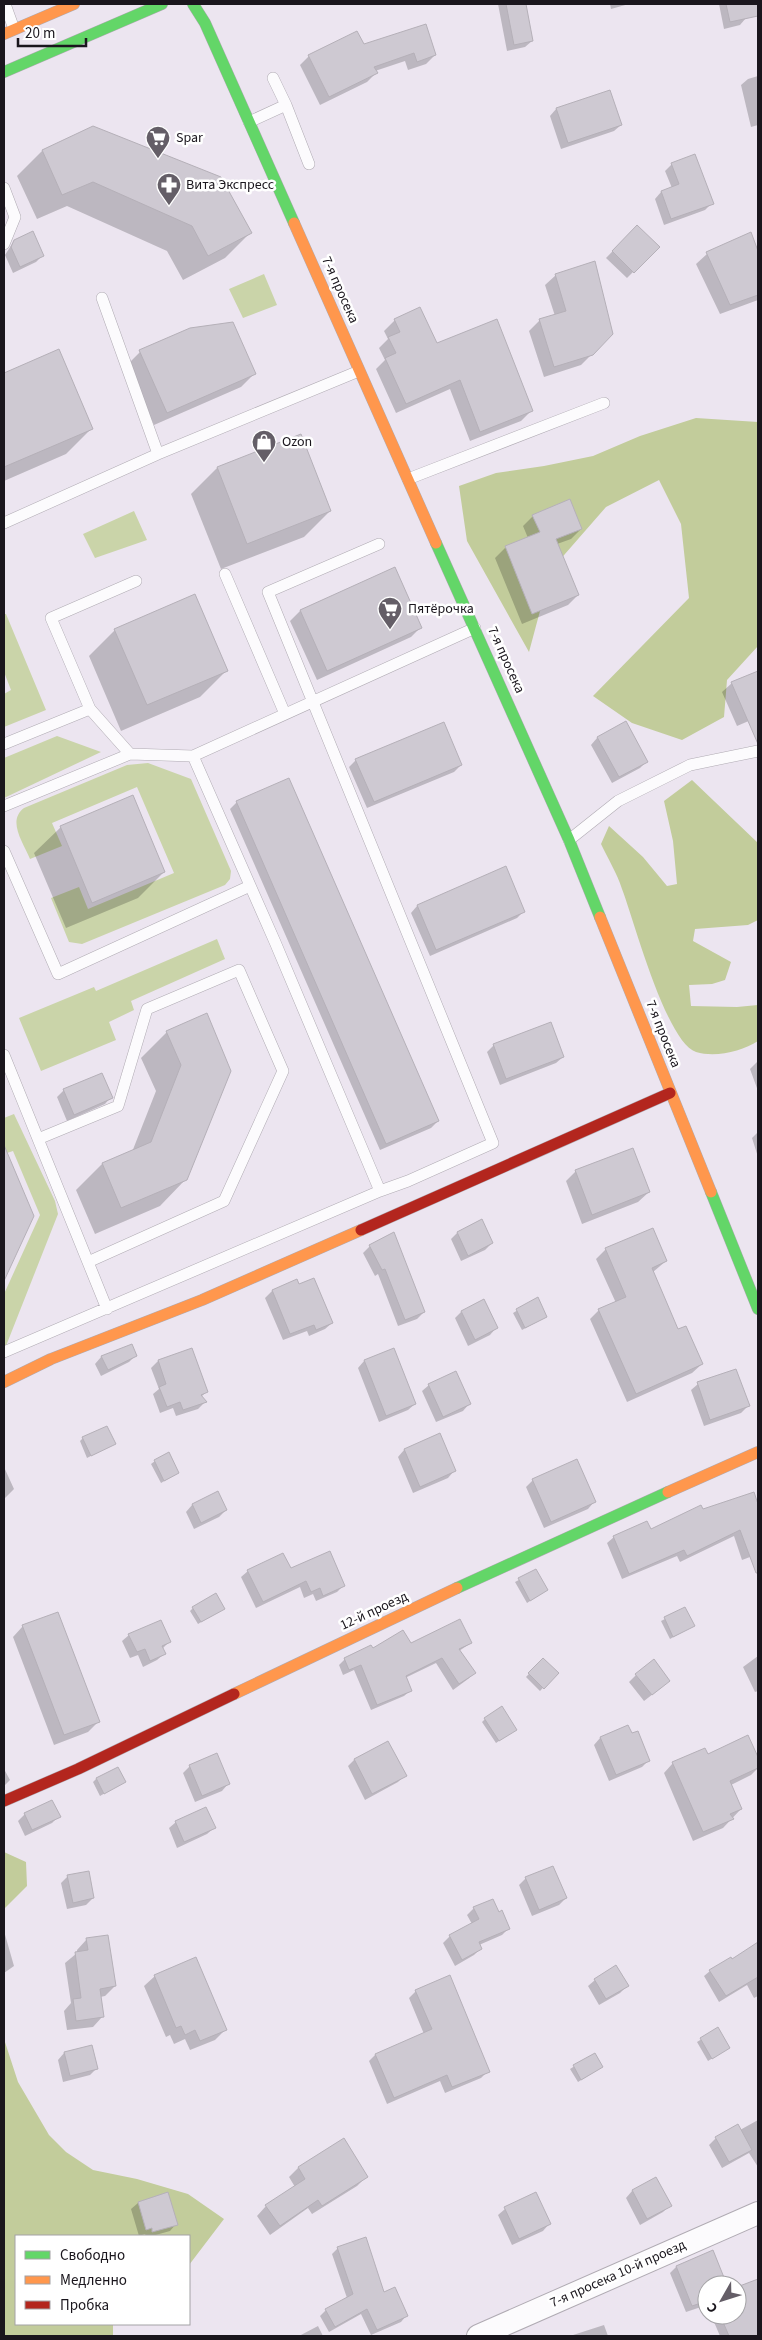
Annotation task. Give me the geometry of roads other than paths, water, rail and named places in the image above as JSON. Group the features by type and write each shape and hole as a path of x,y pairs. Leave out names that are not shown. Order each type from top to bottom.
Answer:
{"street":[{"path":"9,32 74,4"},
{"path":"4,72 162,4"},
{"name":"7-я просека","path":"193,4 206,23 569,840 758,1309"},
{"path":"4,1382 51,1359 202,1300 670,1093"},
{"name":"12-й проезд","path":"4,1801 78,1769 474,1581 697,1478 758,1452"},
{"name":"7-я просека 10-й проезд","path":"478,2336 758,2213"}],"lane":[{"path":"4,4 9,32"},
{"path":"273,78 286,105 308,164"},
{"path":"249,122 286,105"},
{"path":"4,188 15,217 4,244"},
{"path":"102,298 158,454"},
{"path":"4,523 158,454 359,371"},
{"path":"408,479 604,403"},
{"path":"4,1352 493,1143 268,592 379,544"},
{"path":"225,574 285,714"},
{"path":"130,754 90,709 51,618 136,581"},
{"path":"4,806 130,754 193,756 475,628"},
{"path":"4,744 90,709"},
{"path":"569,840 618,801 690,765 758,751"},
{"path":"193,756 380,1190"},
{"path":"4,851 58,974 250,886"},
{"path":"38,1139 118,1106 147,1008 239,970 283,1071 224,1201 88,1262"},
{"path":"4,1055 107,1309"}],"place":[{"name":"Spar","path":"158,159"},
{"name":"Вита Экспресс","path":"169,206"},
{"name":"Ozon","path":"264,463"},
{"name":"Пятёрочка","path":"390,630"}]}
